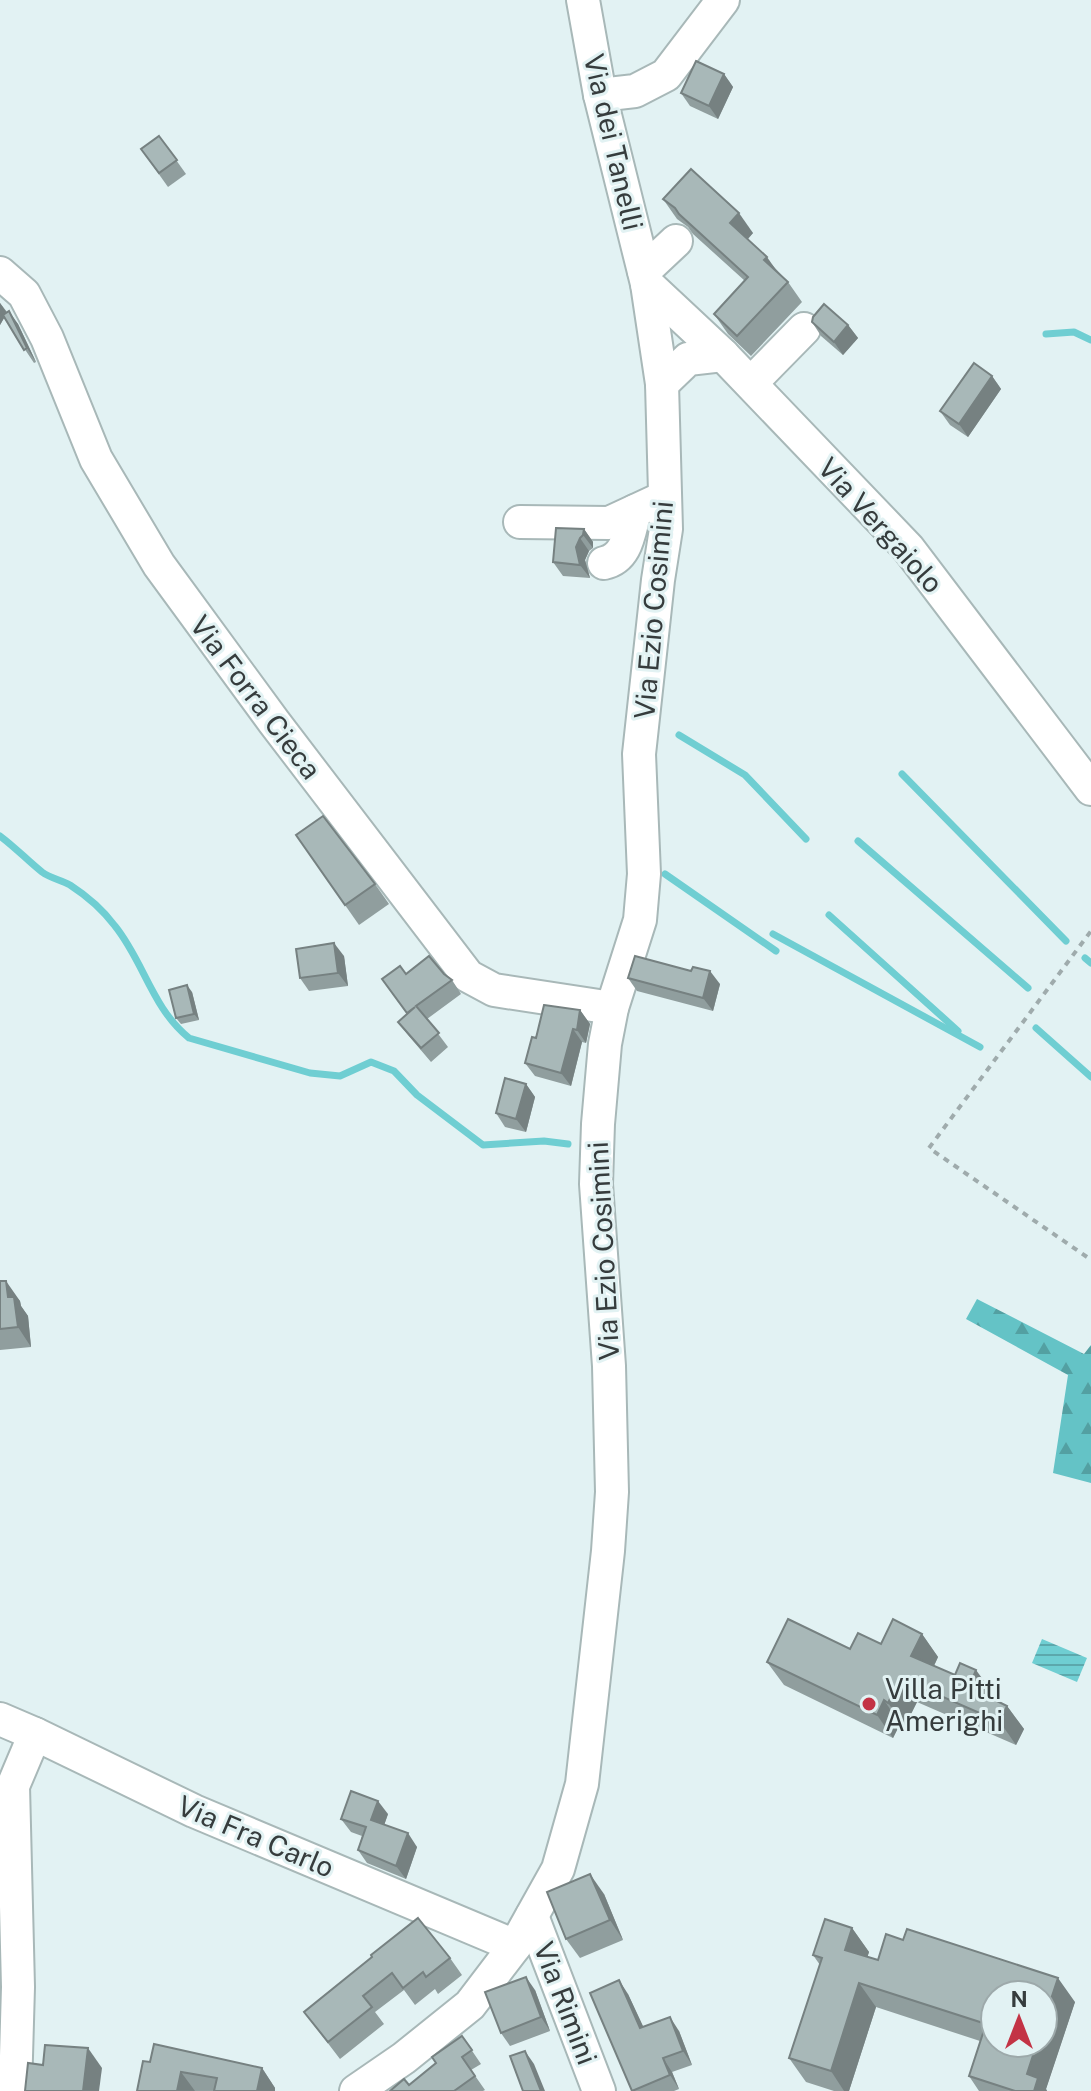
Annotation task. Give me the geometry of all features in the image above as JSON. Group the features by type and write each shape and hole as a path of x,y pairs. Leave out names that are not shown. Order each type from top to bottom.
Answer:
{"street":[{"name":"Via dei Tanelli","path":"583,0 600,95 645,277"},
{"path":"600,95 635,91 666,75 723,0"},
{"path":"645,277 676,241"},
{"name":"Via Forra Cieca","path":"0,273 24,294 53,352 96,459 159,565 274,722 468,976 494,990 612,1008"},
{"name":"Via Vergaiolo","path":"645,277 908,548 1091,789"},
{"name":"Via Ezio Cosimini","path":"356,2091 404,2058 470,2005 515,1946 558,1869 582,1784 612,1492 609,1366 596,1184 598,1124 605,1044 612,1008 640,920 644,874 639,754 666,529 662,384 645,277"},
{"path":"751,383 804,329"},
{"path":"662,384 688,359 723,355"},
{"path":"520,522 609,523 665,497"},
{"path":"604,563 613,561 621,554 635,511"},
{"name":"Via Fra Carlo","path":"0,1719 194,1811 515,1946"},
{"path":"15,2091 18,1987 13,1786 35,1734"},
{"name":"Via Rimini","path":"532,1916 599,2091"}],"path":[{"path":"1087,1257 929,1148 1091,931"}],"green space":[{"path":"977,1299 1084,1354 1091,1345 1091,1483 1053,1473 1068,1375 966,1319"}],"shaded area":[{"path":"1042,1639 1087,1658 1077,1682 1032,1663"}],"building":[{"path":"696,61 724,74 709,106 681,93"},
{"path":"159,136 177,160 159,173 141,149"},
{"path":"691,169 739,213 730,223 767,257 764,260 788,282 737,336 714,314 748,277 663,199"},
{"path":"824,304 848,325 834,342 812,322"},
{"path":"9,311 27,348 24,350 3,315"},
{"path":"974,363 992,376 959,424 940,411"},
{"path":"556,528 584,529 576,547 580,565 553,562"},
{"path":"323,816 375,884 345,905 296,835"},
{"path":"334,943 338,973 300,978 296,949"},
{"path":"429,956 452,980 416,1006 439,1033 421,1048 398,1022 415,1007 407,1013 382,979 400,966 406,974"},
{"path":"635,956 691,971 693,967 710,971 703,998 628,978"},
{"path":"187,985 194,1014 176,1018 169,990"},
{"path":"544,1005 580,1010 577,1030 573,1029 561,1073 525,1063 532,1037 536,1038"},
{"path":"505,1078 526,1084 516,1119 496,1113"},
{"path":"0,1281 6,1281 8,1297 14,1297 18,1327 0,1329"},
{"path":"788,1619 850,1649 858,1633 881,1644 893,1619 922,1634 911,1656 955,1675 960,1663 976,1670 969,1687 1007,1706 1000,1722 900,1678 888,1703 884,1700 877,1715 767,1662"},
{"path":"351,1791 378,1801 371,1820 408,1833 396,1866 358,1850 366,1827 341,1819"},
{"path":"590,1874 610,1920 566,1939 547,1892"},
{"path":"418,1918 450,1958 426,1977 423,1972 403,1988 392,1973 363,1996 372,2007 328,2042 304,2012"},
{"path":"825,1919 852,1928 845,1950 878,1960 886,1934 903,1940 907,1929 1058,1978 979,1979 979,2022 859,1983 831,2071 789,2058 822,1958 813,1955"},
{"path":"526,1977 541,2017 501,2033 485,1992"},
{"path":"619,1980 640,2028 670,2017 683,2051 663,2058 670,2075 632,2091 590,1993"},
{"path":"462,2036 472,2050 462,2057 475,2076 454,2091 390,2091 404,2079 409,2085 436,2063 432,2057"},
{"path":"154,2044 262,2068 257,2091 214,2091 217,2078 181,2072 177,2091 137,2091 143,2061 150,2062"},
{"path":"45,2045 88,2048 83,2091 25,2091 28,2063 43,2065"},
{"path":"979,2045 979,2059 1032,2059 1027,2074 1038,2078 1034,2091 1015,2091 969,2076"},
{"path":"525,2051 541,2091 523,2091 510,2056"}],"waterway":[{"path":"1046,334 1074,332 1091,340"},
{"path":"679,735 745,775 806,839"},
{"path":"902,774 1066,941"},
{"path":"0,836 42,872 70,885 105,914 134,954 166,1013 189,1038 310,1073 340,1076 371,1062 394,1071 417,1095 483,1145 544,1141 568,1144"},
{"path":"858,841 1028,988"},
{"path":"665,874 776,951"},
{"path":"829,915 958,1031"},
{"path":"773,934 980,1047"},
{"path":"1085,958 1091,963"},
{"path":"1036,1028 1091,1077"}],"place":[{"name":"Villa Pitti Amerighi","path":"869,1704"}]}
